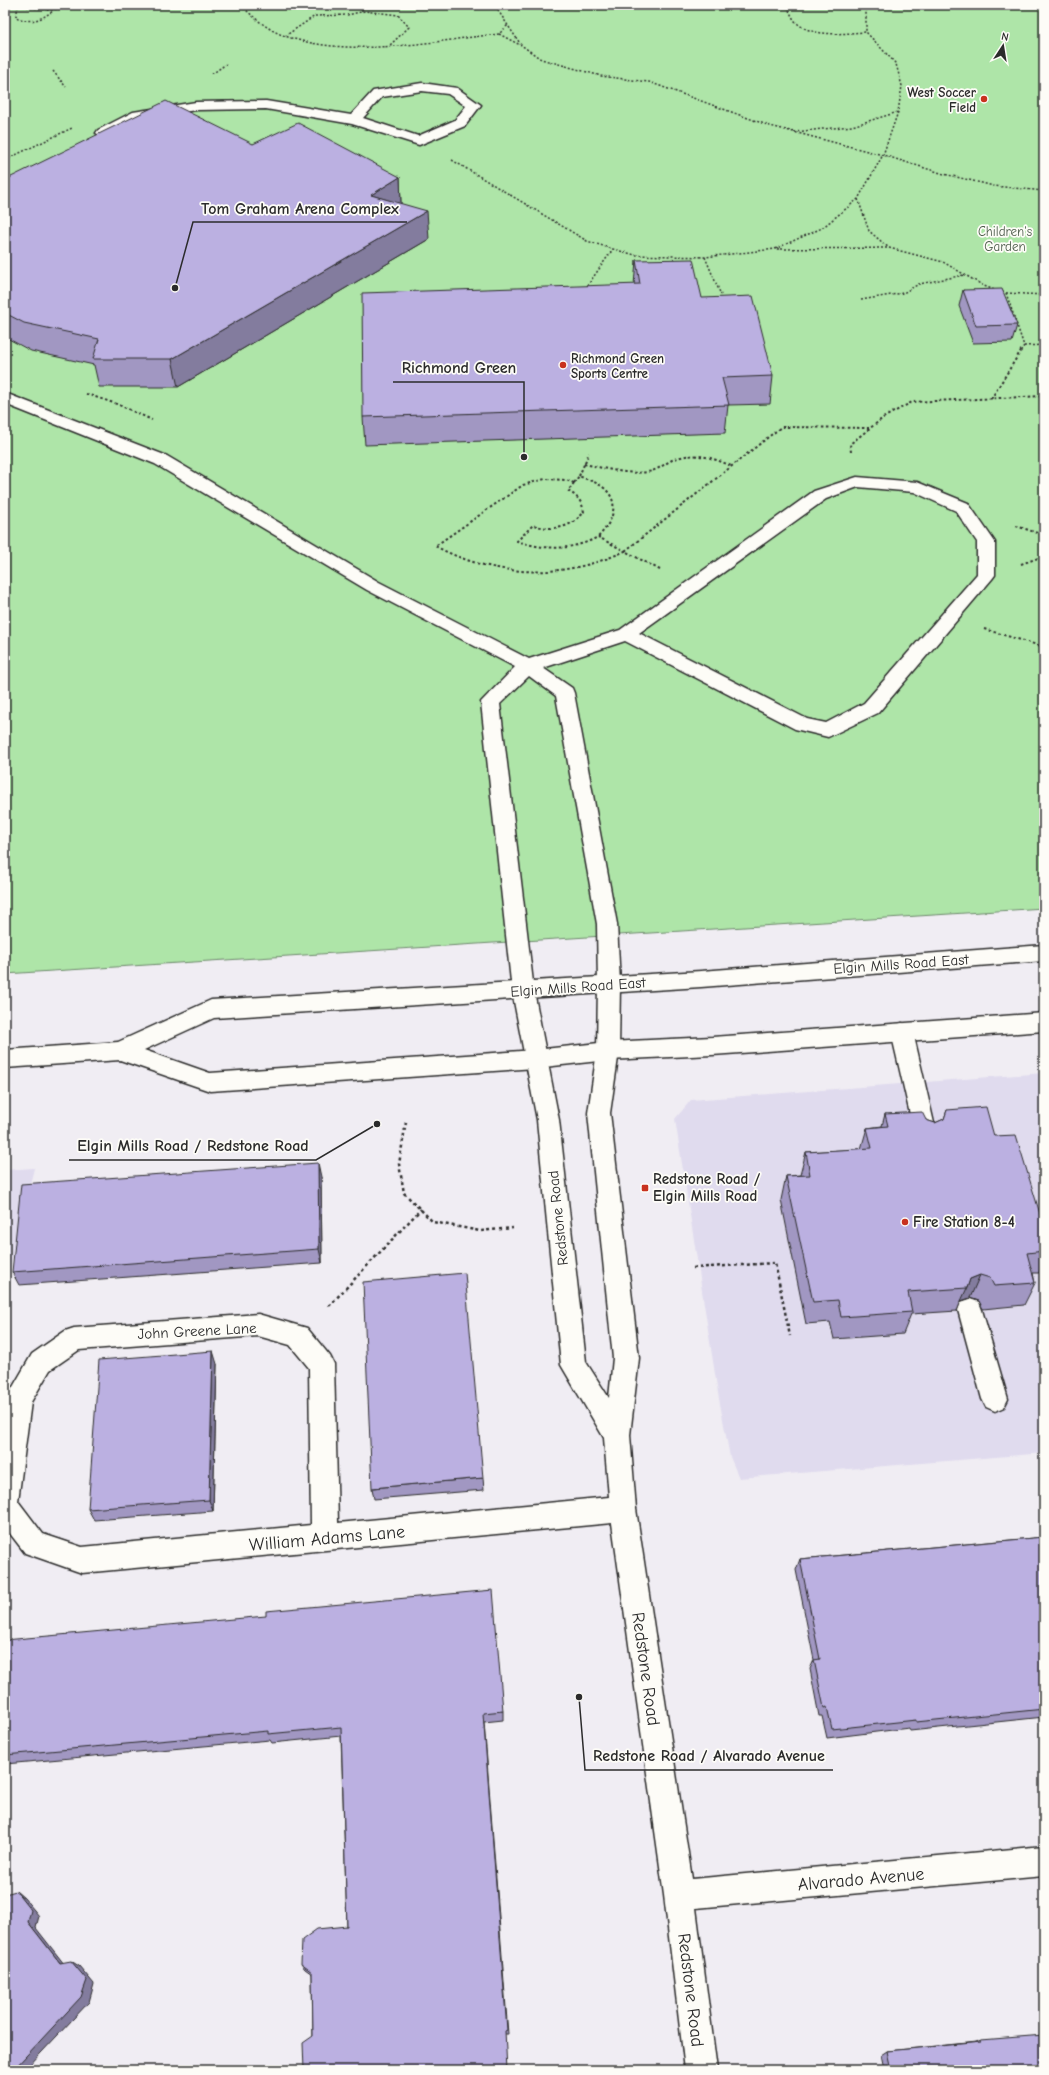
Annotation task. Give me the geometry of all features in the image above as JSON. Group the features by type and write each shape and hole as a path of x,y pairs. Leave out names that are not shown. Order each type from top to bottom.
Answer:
{"street":[{"path":"90,140 138,115 196,106 266,105 354,120 419,141 460,123 474,105 452,91 422,87 378,94 354,120"},
{"name":"Redstone Road","path":"5,398 161,460 373,586 528,666 565,693 607,924 609,984 608,1051 599,1113 626,1358 617,1435 623,1509 679,1895 701,2070"},
{"path":"528,666 626,634 820,495 857,482 917,487 962,507 986,542 986,575 871,708 828,730 802,724 626,634"},
{"name":"Redstone Road","path":"528,666 490,702 523,991 548,1120 574,1365 617,1435"},
{"name":"Elgin Mills Road East","path":"5,1059 120,1051 211,1009 523,991 609,984 701,980 1044,953"},
{"name":"Elgin Mills Road East","path":"120,1051 210,1082 535,1059 608,1051 720,1046 1044,1022"},
{"path":"902,1032 926,1136"},
{"path":"970,1310 995,1399"},
{"name":"John Greene Lane","path":"34,1544 5,1504 19,1399 40,1362 74,1339 258,1325 298,1336 321,1364 325,1538"},
{"name":"William Adams Lane","path":"34,1544 82,1560 623,1509"},
{"name":"Alvarado Avenue","path":"679,1895 1044,1861"}],"path":[{"path":"15,5 30,9 53,11 84,5"},
{"path":"241,5 260,23 285,36 333,48 389,46 499,34 521,45 541,59 601,76 649,82 770,126 883,155 944,174 994,186 1044,191"},
{"path":"354,5 365,11 398,15 409,27 389,46"},
{"path":"492,5 497,9 521,45"},
{"path":"794,5 788,8 793,21 811,31 837,34 866,32"},
{"path":"775,249 822,228 858,199 883,155 898,112 902,86 896,64 866,32 866,5 862,5"},
{"path":"18,6 16,17 23,22 38,22 53,11"},
{"path":"285,36 315,16 347,16 365,11"},
{"path":"499,34 508,26"},
{"path":"53,71 66,87"},
{"path":"792,132 852,126 898,112"},
{"path":"419,141 586,241 635,255 704,256 775,249 890,248 943,262 984,286 1006,294 1044,295"},
{"path":"858,199 869,231 890,248"},
{"path":"585,289 613,249"},
{"path":"704,256 721,296"},
{"path":"861,300 903,293 919,284 965,275"},
{"path":"1006,294 1024,346"},
{"path":"1024,346 1044,345"},
{"path":"991,399 1024,346"},
{"path":"80,392 117,404 154,421"},
{"path":"857,482 850,444 883,418 912,402 1044,396"},
{"path":"574,483 566,480 545,479 523,485 435,546 448,555 467,561 509,570 531,571 572,569 595,565 611,559 625,551 781,427 869,428"},
{"path":"579,476 603,488 607,491 612,500 614,510 612,519 603,533 586,543 559,548 529,546 517,541 533,525 553,529 568,527 578,521 584,512 583,503 577,495 568,491 579,476 588,453"},
{"path":"584,464 633,473 649,472 684,456 699,455 714,458 731,466"},
{"path":"598,537 662,571"},
{"path":"949,617 1030,644 1044,647"},
{"path":"406,1122 399,1164 404,1193 433,1222 480,1231 513,1228"},
{"path":"329,1306 421,1209"},
{"path":"693,1268 775,1263 790,1336"}],"shaded area":[{"path":"1044,1073 1044,1453 739,1478 730,1457 718,1393 675,1119 691,1100"},
{"path":"34,1168 5,1287 5,1170"}],"green space":[{"name":"Children's Garden","path":"5,5 1044,5 1044,908 5,974"}],"building":[{"path":"166,101 253,144 298,123 400,177 371,195 427,211 172,359 93,359 99,339 24,323 5,313 5,180"},
{"name":"Richmond Green Sports Centre","path":"693,259 702,298 753,296 773,376 722,378 729,405 363,417 362,293 640,284 636,260"},
{"path":"1002,289 1017,325 976,326 963,290"},
{"name":"Fire Station 8-4","path":"986,1107 994,1136 1016,1135 1044,1227 1044,1251 1027,1253 1035,1283 994,1286 990,1278 980,1275 970,1279 967,1288 908,1292 912,1312 841,1317 838,1300 813,1302 786,1176 810,1175 806,1152 872,1148 867,1128 888,1126 885,1114 922,1112 926,1120 935,1123 944,1119 947,1110"},
{"path":"318,1163 319,1249 12,1272 21,1184"},
{"path":"465,1273 483,1478 372,1488 363,1282"},
{"path":"213,1351 209,1500 88,1509 99,1360"},
{"path":"1044,1537 1044,1709 832,1729 827,1707 824,1708 814,1660 820,1659 800,1559"},
{"path":"493,1590 503,1711 483,1713 507,2030 505,2031 507,2070 304,2070 303,2043 313,2036 312,1972 301,1964 302,1940 317,1929 347,1926 341,1727 268,1734 268,1731 5,1755 5,1640 266,1616 266,1611"},
{"path":"16,1891 31,1910 28,1922 60,1963 71,1961 87,1980 81,1997 13,2070 5,2070 5,1894"},
{"path":"1044,2035 1044,2070 891,2070 887,2051 981,2042 981,2040"}],"place":[{"name":"West Soccer Field","path":"984,99"},
{"name":"Tom Graham Arena Complex","path":"175,288"},
{"name":"Richmond Green Sports Centre","path":"563,365"},
{"name":"Richmond Green","path":"524,457"},
{"name":"Elgin Mills Road / Redstone Road","path":"377,1124"},
{"name":"Redstone Road / Elgin Mills Road","path":"645,1188"},
{"name":"Fire Station 8-4","path":"905,1222"},
{"name":"Redstone Road / Alvarado Avenue","path":"579,1697"}]}
